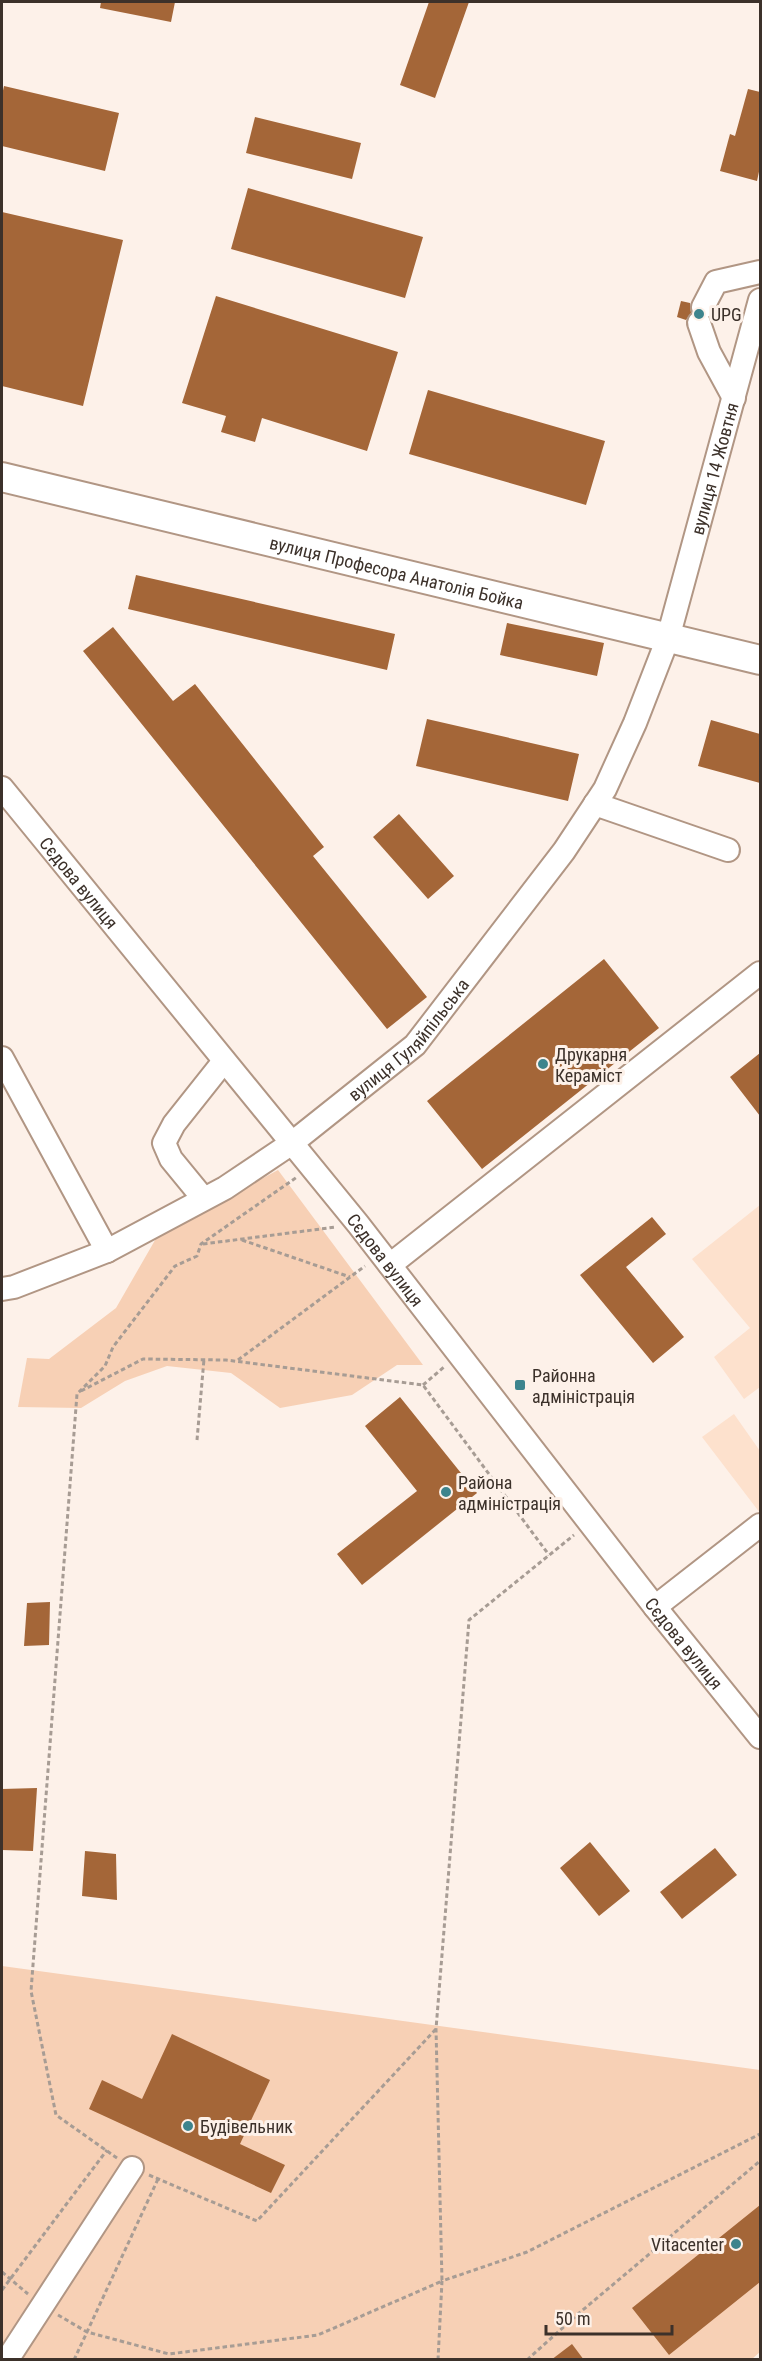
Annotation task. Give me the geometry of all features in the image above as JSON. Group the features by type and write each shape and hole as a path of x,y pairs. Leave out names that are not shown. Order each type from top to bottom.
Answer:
{"main road":[{"name":"вулиця Професора Анатолія Бойка","path":"2,477 760,660"},
{"path":"2,496 33,485"}],"street":[{"path":"734,398 709,352 701,315 716,282 760,272"},
{"name":"вулиця 14 Жовтня","path":"668,638 760,300"},
{"name":"вулиця Гуляйпільська","path":"2,1289 14,1287 107,1251 225,1188 292,1143 415,1045 564,851 605,789 635,723 668,638"},
{"name":"Сєдова вулиця","path":"2,788 386,1259 655,1607 760,1737"},
{"path":"595,804 728,850"},
{"path":"386,1259 760,973"},
{"path":"2,1058 107,1251"},
{"path":"203,1198 171,1159 164,1143 174,1125 224,1061"},
{"path":"655,1607 760,1525"},
{"path":"7,2360 132,2168"}],"path":[{"path":"311,1166 201,1244 197,1256 175,1266 113,1347 105,1366 77,1394 31,1991 56,2115 132,2168 258,2221 436,2029"},
{"path":"201,1244 358,1224"},
{"path":"241,1239 350,1277"},
{"path":"236,1361 350,1277 386,1259"},
{"path":"423,1385 459,1354"},
{"path":"77,1394 143,1359 236,1361 423,1385 549,1555"},
{"path":"197,1440 204,1359"},
{"path":"438,2360 442,2281 436,2029 469,1620 590,1523"},
{"path":"2,2272 42,2306 87,2331 168,2354 318,2335 442,2281 527,2252 760,2134"},
{"path":"2,2290 107,2150"},
{"path":"527,2360 578,2314 760,2161"},
{"path":"74,2360 158,2179"},
{"path":"168,2354 168,2360"}],"shaded area":[{"path":"278,1170 423,1365 397,1365 352,1395 280,1408 231,1373 167,1366 125,1381 81,1408 18,1407 27,1358 49,1359 116,1308 158,1235"},
{"path":"760,1205 760,1387 744,1399 714,1357 750,1328 692,1259"},
{"path":"734,1414 760,1451 760,1513 702,1437"},
{"path":"2,1966 760,2070 760,2352 752,2359 2,2360"}],"building":[{"path":"101,2 175,2 171,22 100,8"},
{"path":"429,2 469,2 435,98 400,85"},
{"path":"4,86 119,113 105,171 2,146"},
{"path":"748,89 760,92 760,167 757,181 720,171 730,134 735,136"},
{"path":"255,117 361,143 352,179 246,153"},
{"path":"248,188 423,237 405,298 231,249"},
{"path":"2,212 123,240 83,406 2,386"},
{"path":"216,296 398,352 367,451 262,418 255,442 221,432 226,416 182,403"},
{"path":"681,301 690,303 691,313 686,320 677,317"},
{"path":"428,390 605,441 586,505 409,454"},
{"path":"136,575 395,634 387,670 128,609"},
{"path":"507,623 604,643 597,676 500,655"},
{"path":"113,627 173,701 195,684 324,847 313,856 427,997 387,1029 83,651"},
{"path":"427,719 579,754 568,801 416,766"},
{"path":"711,720 760,734 760,783 698,766"},
{"path":"399,814 454,876 428,899 373,837"},
{"name":"Друкарня Кераміст","path":"604,959 659,1028 482,1169 427,1101"},
{"path":"760,1053 760,1116 730,1077"},
{"path":"652,1217 666,1234 626,1267 684,1337 653,1363 580,1275"},
{"name":"Района адміністрація","path":"400,1397 477,1493 362,1585 337,1554 417,1491 365,1426"},
{"path":"50,1602 49,1645 24,1646 27,1603"},
{"path":"37,1788 33,1851 2,1850 2,1789"},
{"path":"590,1842 630,1891 599,1916 560,1868"},
{"path":"715,1848 737,1875 682,1919 660,1892"},
{"path":"85,1851 116,1854 117,1900 82,1896"},
{"name":"Будівельник","path":"172,2034 270,2080 240,2144 285,2165 271,2193 89,2109 102,2080 142,2099"},
{"name":"Vitacenter","path":"760,2205 760,2282 669,2355 632,2308"},
{"path":"572,2344 584,2360 551,2360"}],"place":[{"name":"UPG","path":"699,314"},
{"name":"Друкарня Кераміст","path":"543,1064"},
{"name":"Районна адміністрація","path":"520,1385"},
{"name":"Района адміністрація","path":"446,1492"},
{"name":"Будівельник","path":"188,2126"},
{"name":"Vitacenter","path":"736,2244"}]}
